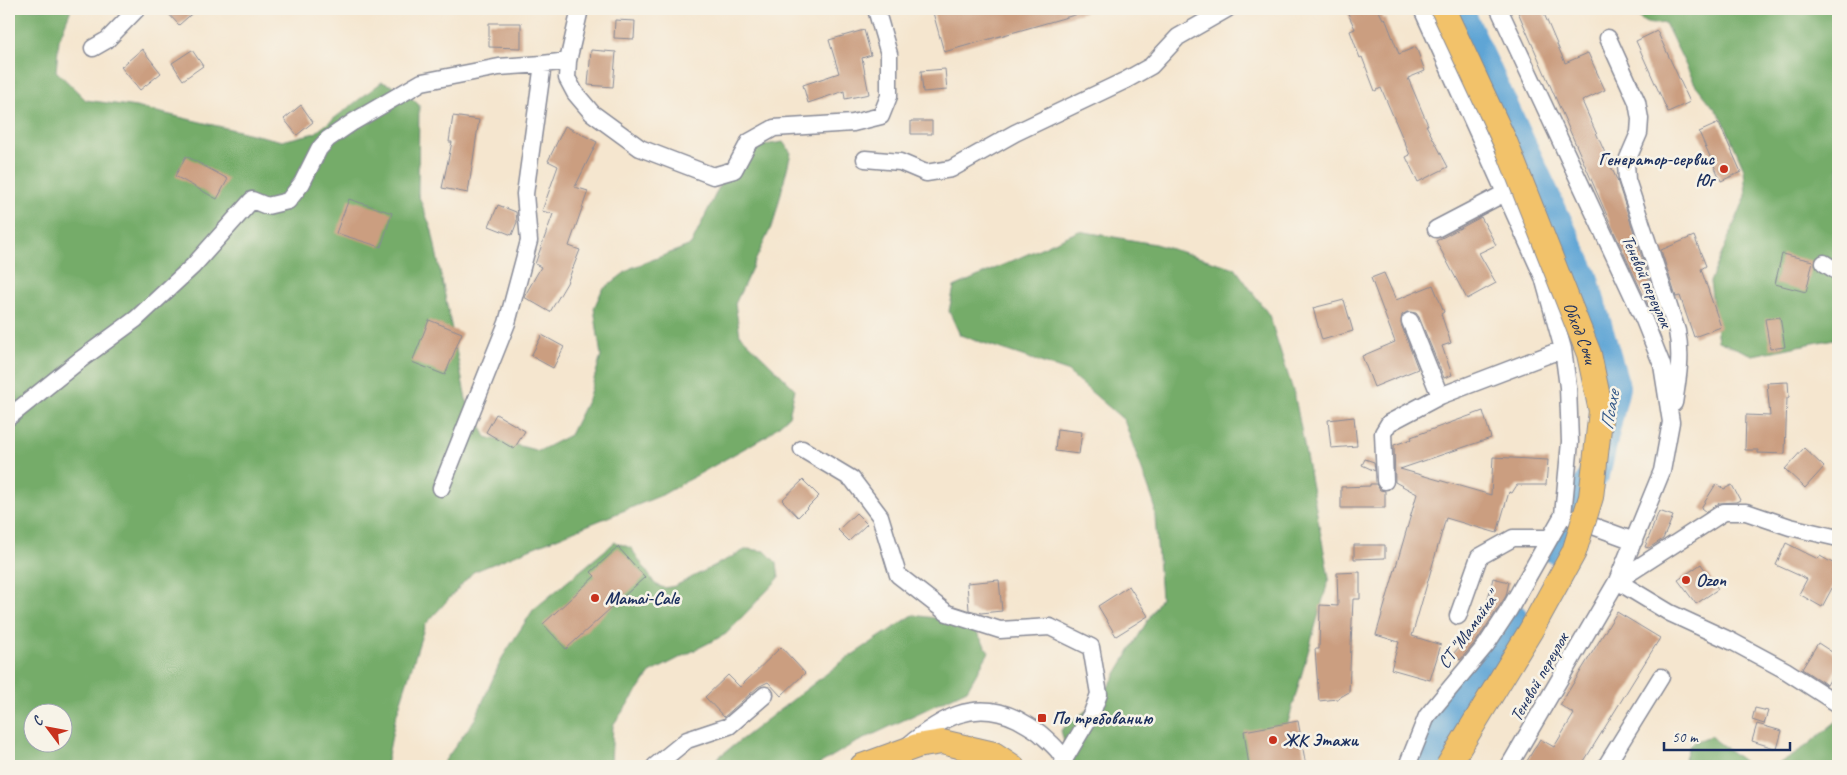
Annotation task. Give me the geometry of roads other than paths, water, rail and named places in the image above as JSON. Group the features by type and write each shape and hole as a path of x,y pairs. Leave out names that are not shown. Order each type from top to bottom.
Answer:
{"highway":[{"name":"Обход Сочи","path":"1443,9 1506,144 1589,354 1601,411 1591,497 1574,552 1531,630 1448,766"},
{"path":"862,766 917,746 942,742 994,754 1012,766"}],"street":[{"path":"93,48 107,40 137,9"},
{"path":"580,9 568,61 568,78 575,93 592,113 640,148 713,176 734,170 749,142 774,128 853,124 881,116 888,96 889,54 876,9"},
{"path":"865,158 900,162 926,173 951,169 1015,133 1126,80 1151,66 1178,38 1227,9"},
{"path":"1422,9 1543,277 1563,349 1568,387 1570,442 1563,515 1634,541"},
{"name":"Теневой переулок","path":"1499,9 1644,320 1662,365 1671,422 1662,471 1617,581 1510,766"},
{"path":"1608,38 1636,102 1640,120 1638,133 1626,163 1627,180 1677,331 1680,347 1680,363 1671,422"},
{"path":"9,417 80,360 136,319 192,266 252,200 267,206 288,201 302,183 319,150 328,139 353,122 422,82 499,66 568,61"},
{"path":"441,488 507,323 529,241 525,194 543,64"},
{"path":"1436,229 1505,193"},
{"path":"1410,321 1440,396"},
{"path":"1385,481 1383,433 1389,423 1440,396 1563,349"},
{"path":"802,449 852,479 880,516 898,575 947,613 1000,630 1050,627 1091,647 1099,694 1092,713 1065,763 1053,745 1041,733 1026,723 995,712 972,710 949,717 925,732 900,752"},
{"name":"Теневой переулок","path":"1617,581 1724,512 1746,512 1790,527 1838,538"},
{"name":"СТ \"Мамайка\"","path":"1406,766 1427,716 1486,645 1509,610 1563,515"},
{"path":"1458,616 1478,557 1513,538 1550,538"},
{"path":"1617,581 1670,613 1733,642 1785,670 1838,704"},
{"path":"1606,766 1661,677"},
{"path":"655,766 687,740 729,726 765,695"}],"waterway":[{"name":"Псахе","path":"1458,9 1583,277 1615,387 1596,471 1553,548"},
{"name":"Псахе","path":"1425,766 1456,706 1513,618"}],"place":[{"name":"Генератор-сервис Юг","path":"1724,169"},
{"name":"Ozon","path":"1686,580"},
{"name":"Mamai-Cale","path":"595,598"},
{"name":"По требованию","path":"1042,718"},
{"name":"ЖК Этажи","path":"1273,740"}]}
